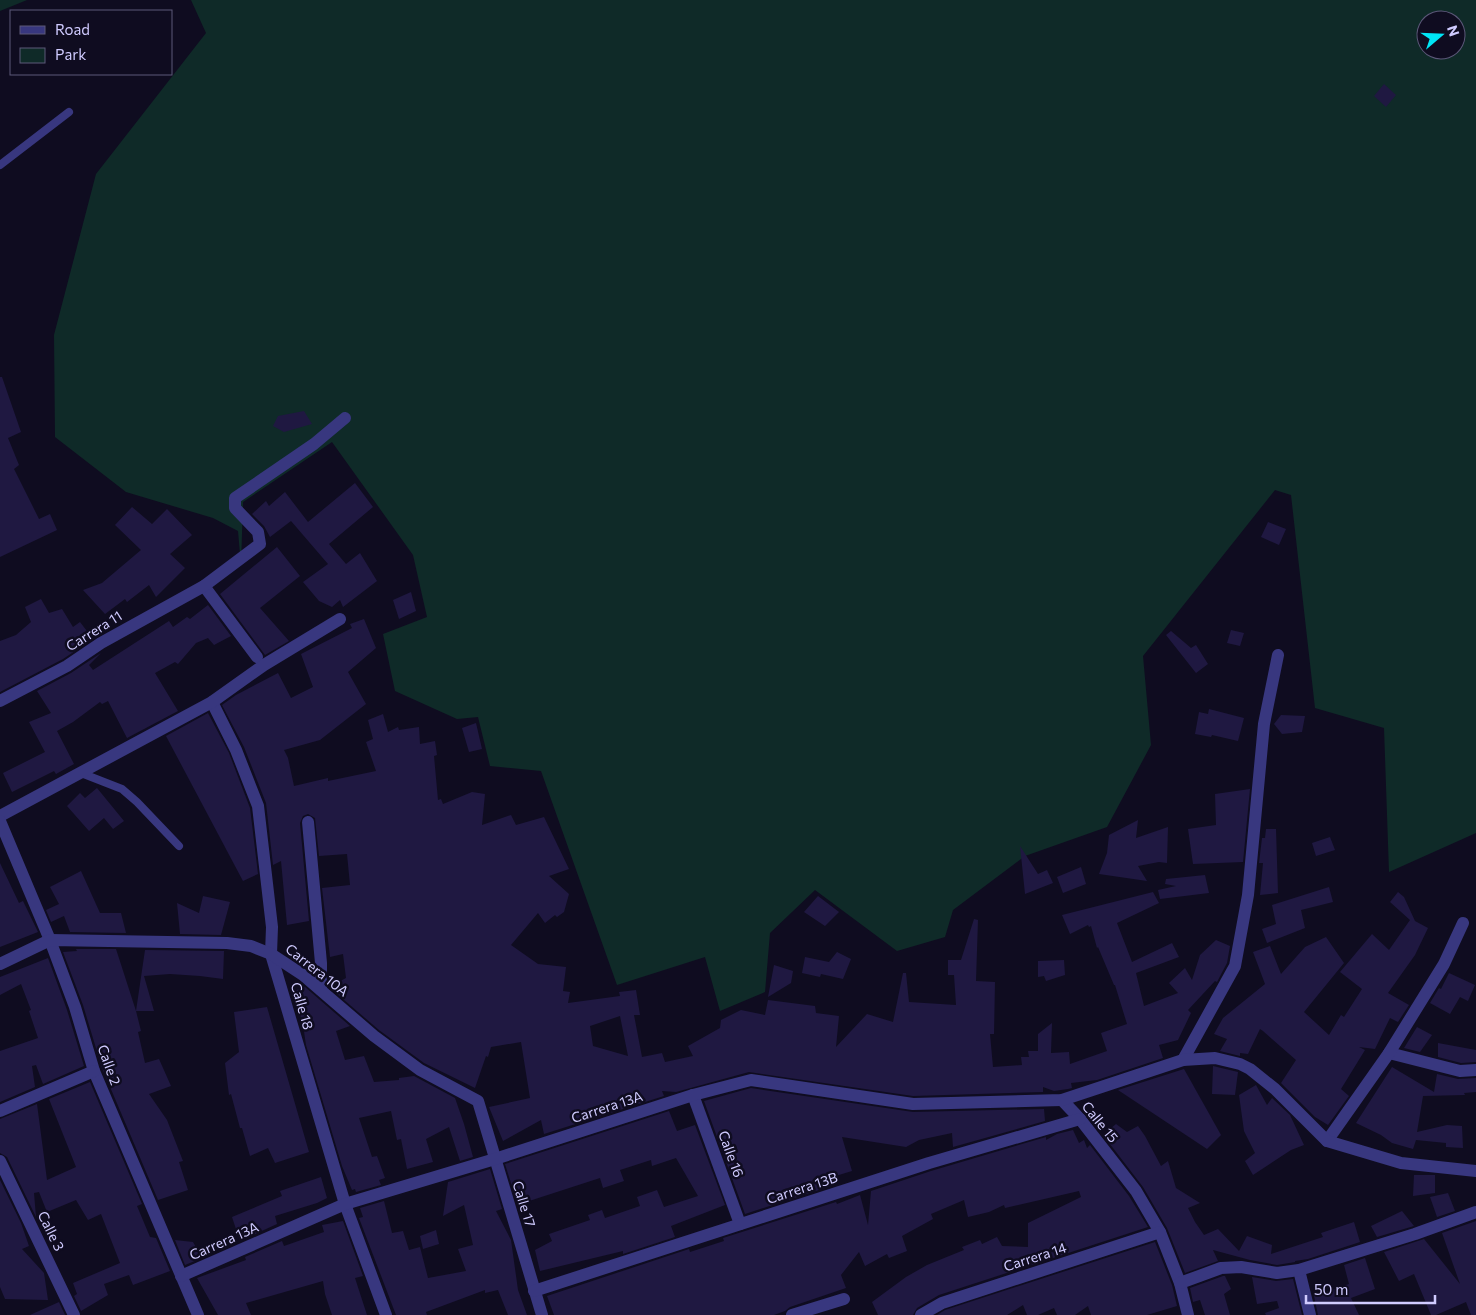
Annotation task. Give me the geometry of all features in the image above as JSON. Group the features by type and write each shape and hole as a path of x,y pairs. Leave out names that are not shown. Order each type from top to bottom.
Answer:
{"street":[{"name":"Carrera 11","path":"0,701 67,666 101,643 204,586 260,544 258,532 235,508 235,498 314,444 346,418"},
{"path":"204,586 258,657"},
{"path":"0,816 212,702 264,665 340,619"},
{"path":"1183,1060 1235,966 1248,895 1264,724 1278,655"},
{"name":"Calle 18","path":"212,702 236,750 258,806 272,927 271,954 345,1204 386,1315"},
{"name":"Calle 2","path":"0,821 50,940 75,1007 94,1071 198,1315"},
{"path":"308,822 321,963 321,990"},
{"path":"1463,923 1444,964 1389,1053 1327,1141 1400,1163 1476,1171"},
{"path":"0,964 50,940"},
{"name":"Carrera 10A","path":"50,940 227,943 252,946 271,954 303,975 374,1036 420,1070 478,1101"},
{"path":"1389,1053 1460,1071 1476,1070"},
{"name":"Calle 15","path":"1188,1315 1180,1283 1160,1232 1136,1191 1080,1118 1062,1100 1183,1060 1215,1058 1240,1064 1250,1069 1275,1089 1327,1141"},
{"path":"0,1111 94,1071"},
{"name":"Carrera 13A","path":"181,1276 345,1204 495,1159 693,1095 751,1080 913,1104 1062,1100"},
{"name":"Calle 16","path":"693,1095 740,1224"},
{"name":"Calle 17","path":"478,1101 542,1315"},
{"name":"Carrera 13B","path":"534,1291 929,1163 1080,1118"},
{"name":"Calle 3","path":"0,1161 74,1315"},
{"path":"1180,1283 1221,1268 1241,1267 1277,1273 1299,1270 1415,1234 1476,1212"},
{"name":"Carrera 14","path":"922,1315 942,1303 1160,1232"},
{"path":"1299,1270 1310,1315"},
{"path":"792,1315 844,1299"}],"lane":[{"path":"0,165 69,112"},
{"path":"81,773 122,789 138,802 179,846"}],"green space":[{"path":"0,0 27,0 0,11"},
{"path":"191,0 1476,0 1476,833 1389,872 1384,728 1315,708 1291,495 1275,490 1143,656 1151,745 1107,827 1025,856 953,910 945,937 897,951 815,890 770,933 765,992 720,1011 705,957 617,985 541,771 490,766 478,717 457,719 395,691 383,634 427,617 413,555 332,442 243,502 241,565 238,531 213,518 126,492 55,437 54,335 96,174 206,33"}],"building":[{"path":"1384,84 1396,95 1386,107 1374,96"},
{"path":"0,377 2,377 21,432 8,438 19,465 14,469 39,519 50,514 57,530 0,557"},
{"path":"304,411 312,424 284,432 273,426 278,416"},
{"path":"355,483 373,507 329,544 346,564 360,553 377,581 343,607 340,600 332,607 319,601 303,582 328,564 291,521 270,537 264,526 252,514 266,501 269,506 285,492 308,522"},
{"path":"132,507 152,524 167,509 192,535 170,554 185,568 156,597 149,585 127,602 125,599 105,614 83,590 102,583 141,550 115,525"},
{"path":"1268,522 1286,529 1279,545 1261,537"},
{"path":"277,547 300,576 260,608 289,641 265,655 220,594"},
{"path":"411,592 416,611 399,619 393,600"},
{"path":"41,599 49,613 62,609 73,627 80,622 93,639 63,659 0,692 0,641 16,635 31,622 25,607"},
{"path":"208,605 231,636 214,645 208,638 196,643 178,664 175,662 155,673 178,711 127,738 108,701 102,704 100,702 57,731 74,764 56,774 54,771 12,792 3,773 45,752 29,722 51,713 37,691 71,673 101,653 89,665 93,670 169,621 173,627 187,617 190,619"},
{"path":"364,619 376,648 348,672 366,704 320,740 284,750 288,758 294,786 328,778 328,781 376,771 366,742 373,739 368,720 383,714 388,732 398,727 399,730 419,727 420,744 435,741 437,755 434,756 438,800 441,799 443,804 472,792 485,794 482,825 511,815 516,825 544,817 569,869 549,876 569,894 564,912 557,917 555,915 545,923 538,913 511,945 538,964 566,967 563,991 570,992 568,1003 620,996 619,992 636,990 640,1015 634,1015 642,1057 662,1053 665,1062 693,1056 688,1046 720,1028 721,1020 741,1010 765,1015 768,1000 815,1006 816,1013 839,1016 836,1047 867,1014 893,1022 903,973 906,973 909,1002 956,1005 954,975 948,975 948,960 961,960 974,919 978,920 976,981 995,982 994,1034 990,1034 993,1067 1022,1065 1021,1057 1029,1057 1028,1051 1038,1051 1038,1034 1052,1023 1051,1053 1069,1052 1070,1064 1107,1051 1101,1033 1127,1024 1115,985 1097,948 1091,926 1089,927 1088,925 1070,934 1062,915 1153,892 1159,903 1117,923 1132,962 1172,943 1179,957 1136,973 1144,1006 1178,993 1169,983 1185,968 1192,980 1200,955 1216,940 1230,946 1227,963 1217,982 1215,981 1188,1010 1191,1013 1178,1040 1159,1045 1163,1058 1097,1080 1071,1083 1072,1088 1068,1089 1054,1091 1043,1087 1043,1092 913,1096 749,1072 676,1092 662,1091 664,1096 544,1134 541,1120 503,1141 489,1107 530,1098 521,1042 491,1047 475,1088 424,1063 379,1030 329,987 346,978 343,954 330,957 322,888 350,885 347,854 319,856 315,818 308,814 303,816 300,823 309,921 287,925 281,861 273,865 266,803 244,747 222,705 236,695 278,673 291,698 313,687 301,654 352,628 350,624","holes":["620,1016 628,1056 593,1046 590,1026"]},
{"path":"1231,630 1244,633 1240,646 1227,643"},
{"path":"1171,631 1191,648 1196,645 1208,664 1196,673 1166,635"},
{"path":"1209,709 1244,718 1238,741 1212,735 1211,737 1195,734 1199,712 1208,714"},
{"path":"208,713 229,753 250,808 258,874 243,881 166,736"},
{"path":"1281,715 1305,716 1302,732 1282,734 1274,724"},
{"path":"476,723 482,749 469,752 462,728"},
{"path":"97,788 124,821 113,829 104,818 89,831 67,806 80,793 85,798"},
{"path":"1250,789 1243,862 1193,864 1188,829 1216,825 1215,794"},
{"path":"1138,820 1136,838 1168,827 1167,863 1159,862 1138,866 1147,881 1099,874 1107,853 1109,835"},
{"path":"1266,829 1276,829 1278,893 1260,895 1263,863 1259,863 1262,838 1265,838"},
{"path":"1330,837 1335,850 1316,856 1312,843"},
{"path":"1020,846 1038,874 1047,870 1053,883 1025,894"},
{"path":"0,863 19,903 23,901 38,932 0,947"},
{"path":"1081,867 1086,884 1063,893 1057,877"},
{"path":"81,871 100,913 121,913 126,933 70,932 64,916 51,922 46,910 59,904 50,887"},
{"path":"1205,875 1209,893 1160,899 1158,890 1176,886 1165,884 1166,879"},
{"path":"1329,887 1333,902 1301,910 1305,928 1267,943 1262,929 1276,924 1272,905"},
{"path":"1398,892 1404,897 1415,921 1428,928 1415,955 1388,993 1409,1005 1398,1022 1390,1018 1375,1049 1359,1047 1365,1050 1341,1089 1349,1096 1328,1125 1315,1117 1281,1083 1296,1060 1263,1031 1260,1029 1248,1054 1240,1053 1240,1056 1220,1051 1227,1039 1214,1034 1223,1018 1265,984 1253,952 1270,946 1281,974 1305,947 1326,937 1344,963 1304,1012 1329,1035 1341,1015 1344,1017 1362,989 1340,972 1372,934 1389,950 1410,920 1390,902"},
{"path":"203,896 230,902 221,935 180,934 177,903 199,913"},
{"path":"818,896 839,912 825,926 804,912"},
{"path":"76,949 116,949 136,1011 141,1031 138,1032 145,1063 159,1059 171,1086 149,1094 167,1120 183,1161 179,1162 188,1190 158,1200 102,1068 83,1005 63,952 77,951"},
{"path":"145,950 224,951 223,979 170,974 144,976 154,1011 136,1011"},
{"path":"837,952 851,959 843,979 821,974 820,977 802,973 805,957 829,962"},
{"path":"48,958 67,1010 84,1066 43,1084 36,1065 32,1066 35,1087 0,1102 0,1051 38,1038 29,1011 31,1010 21,984 0,995 0,977"},
{"path":"1064,960 1065,975 1046,981 1044,976 1038,977 1038,961"},
{"path":"774,965 793,971 791,983 768,997"},
{"path":"1449,973 1475,985 1468,1001 1460,997 1450,1014 1430,1003 1439,988 1441,989"},
{"path":"305,987 350,1026 336,1031 345,1060 364,1056 374,1082 399,1080 399,1078 414,1076 455,1098 473,1157 460,1161 449,1127 426,1139 433,1162 407,1169 401,1139 397,1140 391,1111 359,1118 372,1157 377,1156 385,1178 379,1180 381,1185 356,1192 355,1189 352,1190 342,1166 306,1045 302,1018 294,991"},
{"path":"267,1007 309,1152 275,1163 268,1148 250,1156 231,1094 229,1095 225,1063 239,1052 234,1012"},
{"path":"1417,1027 1432,1035 1420,1052 1404,1048"},
{"path":"1438,1043 1476,1050 1476,1062 1461,1063 1438,1057"},
{"path":"1213,1066 1238,1072 1235,1095 1212,1094"},
{"path":"1392,1067 1434,1092 1437,1074 1458,1079 1476,1078 1476,1092 1464,1093 1465,1095 1423,1096 1417,1132 1447,1125 1462,1126 1463,1148 1446,1147 1446,1143 1416,1140 1413,1149 1392,1143 1381,1135 1356,1123"},
{"path":"1184,1069 1221,1135 1207,1149 1118,1090"},
{"path":"90,1082 142,1204 137,1206 150,1237 156,1238 170,1271 133,1285 129,1275 104,1284 108,1295 81,1311 74,1296 77,1294 73,1283 120,1263 101,1214 88,1220 76,1200 47,1212 39,1192 34,1193 36,1217 7,1157 0,1153 0,1119 37,1104 47,1180 76,1167 49,1099"},
{"path":"1256,1085 1267,1105 1272,1098 1290,1115 1304,1145 1291,1150 1253,1175 1245,1161 1255,1153 1244,1131 1239,1095"},
{"path":"751,1088 913,1112 1044,1109 1045,1121 953,1147 952,1133 919,1140 906,1147 842,1137 852,1171 829,1178 831,1186 745,1214 704,1101"},
{"path":"669,1111 677,1131 695,1125 725,1205 671,1226 675,1237 623,1254 623,1251 540,1271 535,1250 552,1241 549,1234 590,1220 588,1215 602,1210 605,1218 640,1206 637,1197 657,1190 664,1207 698,1196 676,1158 652,1166 651,1160 620,1170 624,1181 603,1188 600,1178 523,1203 521,1195 515,1196 505,1164"},
{"path":"1116,1124 1127,1132 1138,1126 1161,1166 1168,1161 1176,1188 1200,1203 1188,1208 1204,1235 1218,1229 1239,1251 1247,1236 1272,1245 1271,1254 1323,1237 1321,1233 1354,1222 1360,1242 1308,1259 1277,1265 1213,1250 1218,1261 1185,1273 1167,1228 1143,1187 1103,1135"},
{"path":"1073,1130 1079,1143 1084,1140 1087,1148 1090,1145 1129,1196 1148,1227 939,1295 917,1308 913,1315 878,1315 872,1302 906,1277 927,1265 964,1250 962,1247 980,1240 982,1244 997,1237 1002,1246 1028,1247 1028,1223 1081,1197 1079,1191 1005,1208 1004,1205 989,1212 968,1217 964,1200 931,1214 933,1219 902,1236 907,1251 889,1258 887,1254 865,1266 859,1252 841,1275 846,1288 790,1307 774,1315 554,1315 547,1296 689,1249 690,1252 724,1241 723,1238 836,1202 837,1204 860,1195 868,1225 871,1191 931,1171 1046,1137 1046,1140 1057,1134"},
{"path":"490,1169 502,1209 496,1211 511,1240 518,1290 527,1315 508,1315 498,1290 485,1293 485,1290 426,1312 427,1315 396,1315 359,1218 363,1217 360,1208 384,1201 392,1233 403,1231 409,1250 420,1247 428,1278 466,1271 458,1249 473,1245 464,1205 443,1216 448,1182"},
{"path":"1414,1175 1435,1175 1435,1193 1413,1196"},
{"path":"321,1177 327,1198 275,1216 277,1224 240,1241 232,1217 282,1196 280,1191"},
{"path":"0,1180 21,1223 29,1246 22,1249 44,1273 48,1300 5,1299 0,1287"},
{"path":"1448,1193 1455,1211 1437,1217 1430,1197"},
{"path":"1402,1211 1414,1226 1377,1237 1371,1226"},
{"path":"343,1221 363,1276 355,1278 367,1315 332,1315 323,1281 246,1303 251,1315 218,1315 197,1278 246,1260 245,1257 282,1241 284,1246 324,1232 322,1225"},
{"path":"1476,1221 1476,1315 1471,1315 1466,1302 1436,1315 1431,1315 1414,1274 1399,1281 1384,1252 1424,1239 1460,1284 1442,1233"},
{"path":"436,1230 439,1244 423,1249 420,1236"},
{"path":"175,1240 193,1242 202,1258 185,1265"},
{"path":"1155,1242 1172,1285 1177,1306 1147,1315 1091,1315 1088,1306 1075,1315 1057,1315 1054,1308 1038,1315 1027,1315 1023,1305 1007,1315 937,1315 945,1310"},
{"path":"1365,1258 1375,1289 1351,1298 1359,1315 1318,1315 1314,1296 1349,1284 1344,1265"},
{"path":"1225,1276 1231,1289 1224,1294 1230,1315 1205,1315 1200,1300 1193,1302 1190,1288"},
{"path":"1252,1277 1276,1281 1293,1279 1302,1315 1266,1315 1265,1313 1279,1308 1277,1301 1257,1304"},
{"path":"59,1302 65,1315 30,1315"}]}
